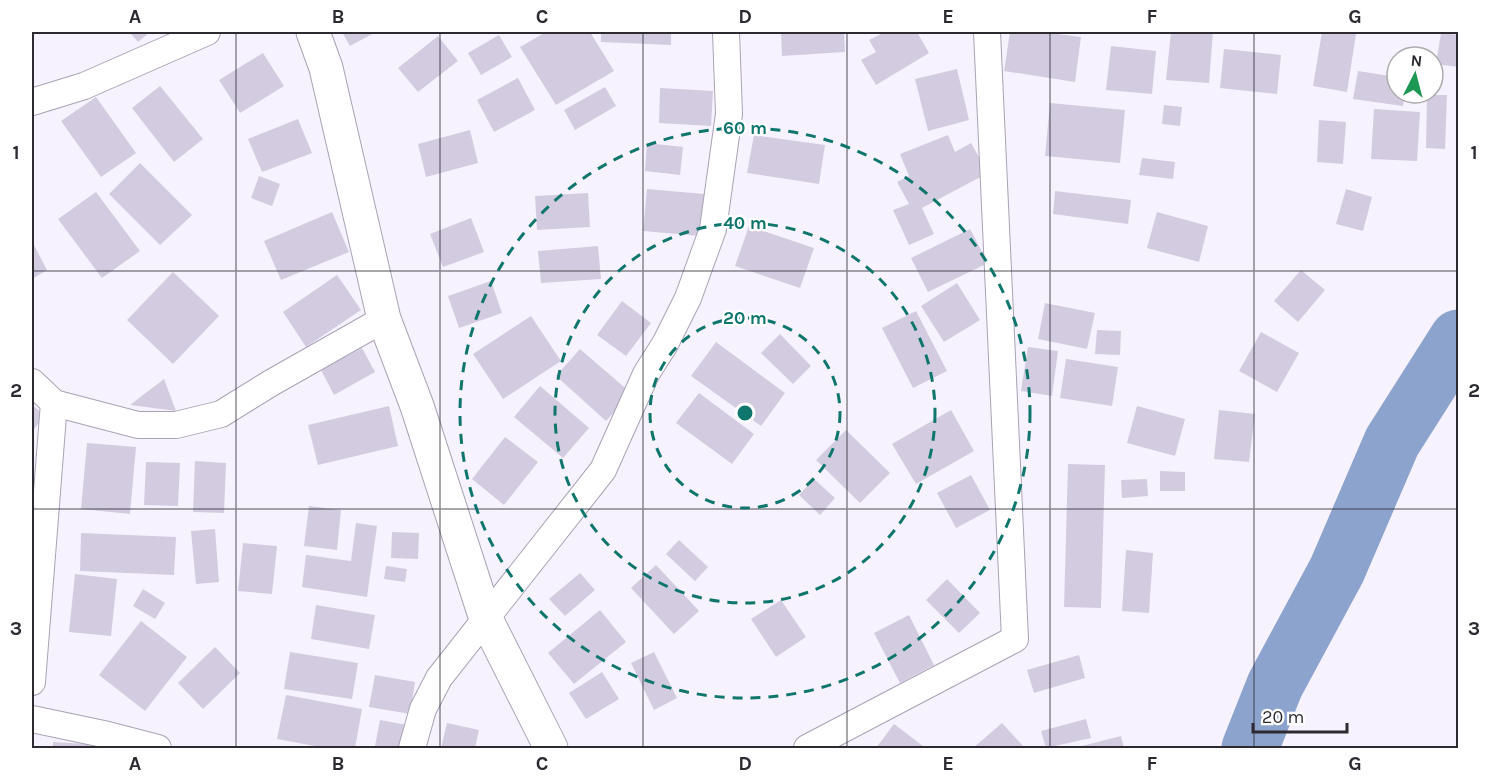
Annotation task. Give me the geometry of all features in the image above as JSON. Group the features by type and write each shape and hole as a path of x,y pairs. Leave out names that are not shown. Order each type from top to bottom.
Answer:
{"street":[{"path":"32,102 84,86 207,32"},
{"path":"313,32 326,68 384,319 417,406 486,619 551,748"},
{"path":"412,748 423,709 439,678 603,470 646,374 665,344 688,298 713,229 729,114 726,32"},
{"path":"807,748 1015,639 987,32"},
{"path":"32,382 54,403 138,425 176,425 221,414 384,319"},
{"path":"32,681 54,403"},
{"path":"32,719 158,748"}],"building":[{"path":"129,32 150,32 138,42"},
{"path":"342,32 376,32 350,46"},
{"path":"546,32 590,32 614,71 556,105 520,47"},
{"path":"601,32 671,32 671,45 601,42"},
{"path":"781,32 844,32 845,52 782,56"},
{"path":"885,32 917,32 929,53 876,85 861,60 876,52 869,40"},
{"path":"1010,32 1042,32 1081,37 1075,82 1004,71"},
{"path":"1171,32 1213,32 1209,83 1166,80"},
{"path":"1322,32 1356,34 1347,92 1313,86"},
{"path":"1441,33 1458,35 1458,67 1445,65 1445,45 1439,45"},
{"path":"499,35 512,57 481,75 468,53"},
{"path":"438,36 458,61 418,92 398,68"},
{"path":"1111,46 1156,51 1152,94 1106,90"},
{"path":"1224,49 1281,55 1277,94 1220,88"},
{"path":"263,53 284,86 240,113 219,80"},
{"path":"957,69 969,120 928,131 915,79"},
{"path":"1358,71 1385,75 1385,103 1353,99"},
{"path":"518,78 535,110 494,132 477,100"},
{"path":"160,86 203,139 174,162 132,108"},
{"path":"605,87 616,106 575,130 564,110"},
{"path":"660,88 713,91 711,126 659,123"},
{"path":"1445,95 1447,95 1445,149 1426,148 1427,105 1445,105"},
{"path":"96,97 136,153 101,177 61,121"},
{"path":"1050,103 1125,110 1120,163 1045,156"},
{"path":"1164,105 1182,107 1180,126 1162,124"},
{"path":"1374,109 1420,112 1417,161 1371,159"},
{"path":"298,119 312,153 262,172 248,139"},
{"path":"1319,120 1346,122 1343,164 1317,162"},
{"path":"470,130 478,163 426,177 418,144"},
{"path":"754,135 825,145 819,184 747,173"},
{"path":"948,135 955,152 971,143 988,173 922,208 934,234 909,245 893,210 909,204 897,182 909,176 900,154"},
{"path":"647,143 683,147 680,175 645,171"},
{"path":"1142,158 1175,162 1173,179 1139,175"},
{"path":"140,163 192,215 160,245 109,194"},
{"path":"259,176 280,184 272,206 251,198"},
{"path":"647,189 704,194 700,236 643,231"},
{"path":"1346,189 1372,197 1363,231 1336,224"},
{"path":"1055,191 1131,200 1128,224 1053,214"},
{"path":"96,192 140,251 102,278 58,219"},
{"path":"588,193 590,227 537,230 535,196"},
{"path":"332,212 349,252 281,280 264,241"},
{"path":"1157,212 1208,226 1199,262 1147,248"},
{"path":"471,218 484,252 443,267 430,234"},
{"path":"749,226 814,248 800,288 735,266"},
{"path":"970,229 988,263 928,292 911,258"},
{"path":"32,241 47,270 32,279"},
{"path":"598,246 601,279 541,283 538,251"},
{"path":"1301,270 1325,290 1298,322 1274,301"},
{"path":"173,272 219,316 173,364 127,320"},
{"path":"337,275 361,310 306,347 283,312"},
{"path":"491,281 502,313 459,328 448,296"},
{"path":"957,283 980,320 944,342 921,306"},
{"path":"622,301 651,323 626,356 597,335"},
{"path":"1045,303 1095,313 1087,349 1038,339"},
{"path":"916,311 947,371 913,388 882,328"},
{"path":"531,316 561,361 503,399 473,354"},
{"path":"1097,330 1121,331 1120,355 1095,354"},
{"path":"1261,332 1299,353 1277,392 1239,371"},
{"path":"780,334 811,366 793,384 761,353"},
{"path":"716,342 785,393 761,426 691,376"},
{"path":"1028,347 1058,351 1052,396 1021,391"},
{"path":"362,348 375,372 334,395 321,370"},
{"path":"580,349 631,393 606,421 556,376"},
{"path":"1066,359 1118,367 1112,406 1060,398"},
{"path":"164,379 176,411 130,405"},
{"path":"540,386 589,428 563,458 514,417"},
{"path":"699,393 754,434 732,464 676,423"},
{"path":"32,405 45,415 32,432"},
{"path":"389,406 398,446 318,465 308,425"},
{"path":"1137,406 1185,419 1175,456 1127,443"},
{"path":"951,410 974,451 916,484 892,444"},
{"path":"1219,410 1255,414 1249,462 1214,459"},
{"path":"846,430 890,473 860,503 816,460"},
{"path":"505,437 538,462 504,505 472,479"},
{"path":"87,443 136,447 130,514 81,509"},
{"path":"195,461 226,463 224,513 193,512"},
{"path":"146,462 180,463 178,506 144,505"},
{"path":"1068,464 1105,465 1101,608 1064,607"},
{"path":"1160,471 1185,472 1185,491 1160,491"},
{"path":"971,475 990,510 956,528 937,493"},
{"path":"814,479 835,498 820,515 799,495"},
{"path":"1147,479 1148,496 1122,498 1121,480"},
{"path":"309,506 341,510 337,550 304,546"},
{"path":"356,523 377,526 367,597 302,587 306,555 351,561"},
{"path":"215,529 219,582 196,584 191,531"},
{"path":"392,532 419,533 418,559 391,558"},
{"path":"81,533 176,537 174,575 80,571"},
{"path":"679,540 708,567 695,581 666,554"},
{"path":"243,543 277,546 272,594 238,591"},
{"path":"1126,550 1153,553 1149,613 1122,611"},
{"path":"656,565 699,611 674,634 631,588"},
{"path":"386,566 407,569 405,582 384,579"},
{"path":"580,573 595,590 565,616 549,599"},
{"path":"75,574 117,579 111,636 69,632"},
{"path":"947,579 980,613 959,633 926,600"},
{"path":"143,589 165,603 155,619 133,606"},
{"path":"781,600 806,637 776,657 751,619"},
{"path":"316,605 375,615 369,649 311,639"},
{"path":"600,610 626,642 574,684 548,653"},
{"path":"909,615 934,665 900,683 874,633"},
{"path":"141,621 187,657 145,711 99,675"},
{"path":"215,647 240,673 203,709 178,683"},
{"path":"290,652 358,663 352,699 284,689"},
{"path":"654,652 677,698 654,710 631,663"},
{"path":"1079,655 1085,678 1034,693 1027,670"},
{"path":"602,672 619,699 586,719 569,693"},
{"path":"375,675 415,682 410,714 369,707"},
{"path":"286,695 362,709 355,748 325,748 277,739"},
{"path":"1086,719 1091,738 1046,748 1041,731"},
{"path":"380,720 407,725 403,748 375,746"},
{"path":"447,723 479,730 475,748 441,748"},
{"path":"1002,723 1025,748 973,748"},
{"path":"894,724 923,746 921,748 876,748"},
{"path":"1121,736 1124,748 1074,748"},
{"path":"53,742 89,744 89,748 53,748"}],"waterway":[{"path":"1250,748 1275,685 1337,570 1392,442 1458,338"}]}
